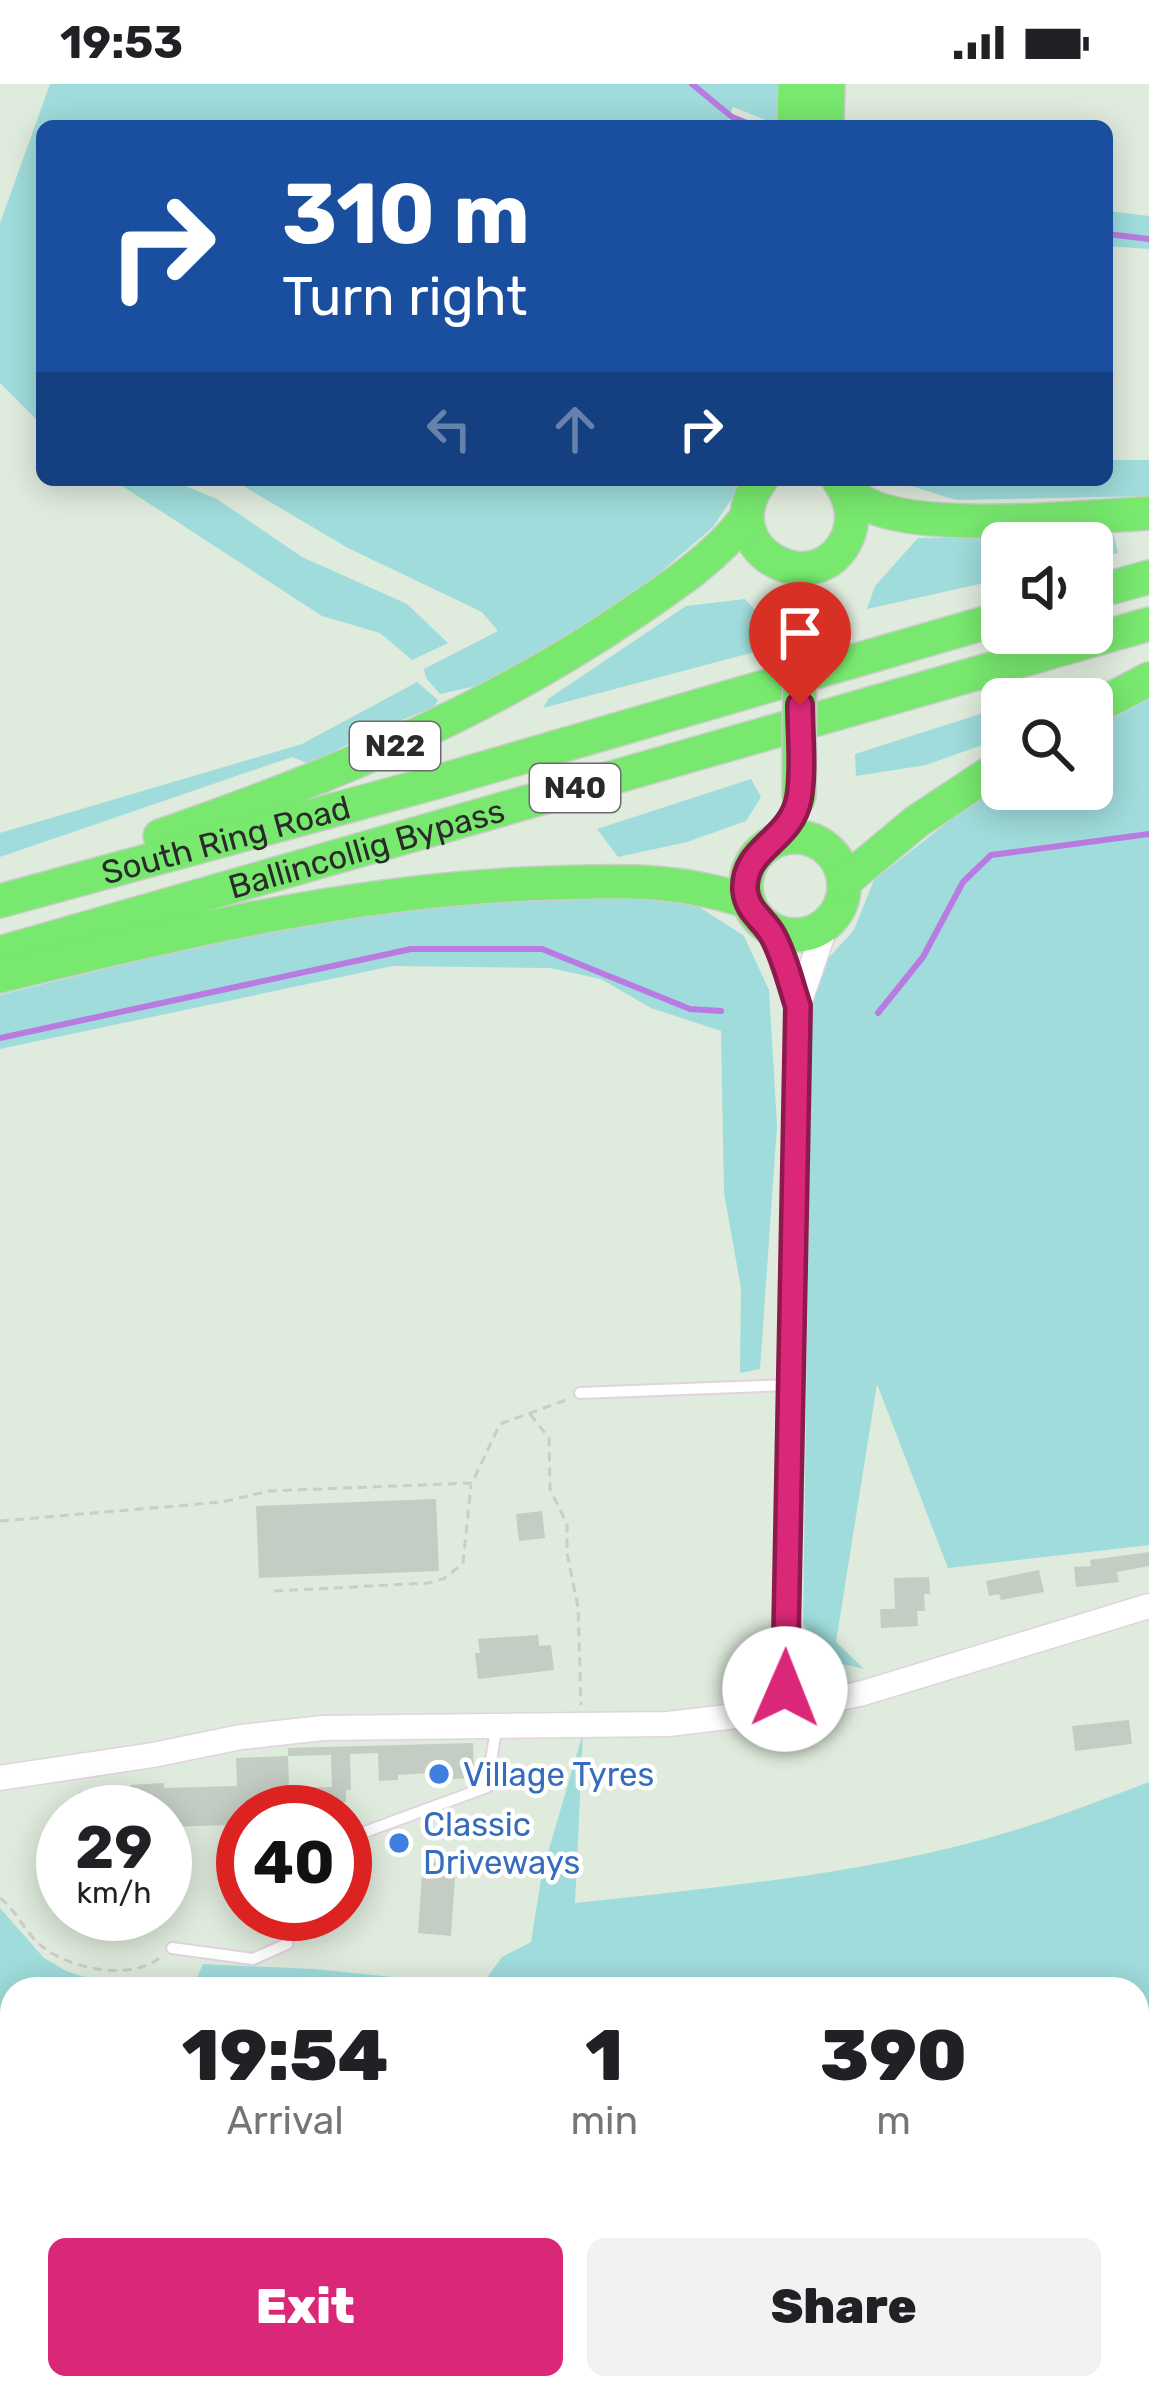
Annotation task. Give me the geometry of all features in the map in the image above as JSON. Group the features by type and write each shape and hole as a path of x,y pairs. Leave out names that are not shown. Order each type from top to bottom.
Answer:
{"highway":[{"path":"794,120 795,84"},
{"path":"827,120 828,84"},
{"name":"N22","path":"0,897 323,778 465,711 562,658 666,591 725,544 746,518 758,486"},
{"path":"842,487 880,510 912,517 1149,513"},
{"path":"800,612 811,582 847,539 852,509 842,487"},
{"path":"746,518 758,548 784,566 813,567 826,561"},
{"path":"778,839 811,839 835,856 844,882 843,898 826,926 798,936 770,929 747,901 745,886 754,858 789,826 799,799 800,612 784,566"},
{"path":"1113,587 1149,577"},
{"name":"South Ring Road","path":"0,897 440,781 981,624"},
{"name":"Ballincollig Bypass","path":"0,953 1149,624"},
{"path":"1113,699 1149,680"},
{"path":"844,882 916,822 981,779"},
{"path":"799,799 825,847"},
{"path":"0,976 252,917 403,893 653,881 687,884 747,901"}],"street":[{"path":"786,1710 798,1006 826,926"},
{"path":"770,929 798,1006"},
{"path":"0,1778 303,1730 668,1724 786,1710 862,1693 1149,1606"}],"lane":[{"path":"580,1393 790,1385"},
{"path":"372,1829 487,1787 497,1725"},
{"path":"172,1948 253,1959 287,1941"}],"path":[{"path":"274,1591 430,1583 445,1578 463,1563 472,1483 500,1424 580,1393"},
{"path":"528,1412 549,1438 550,1489 567,1524 567,1553 578,1607 581,1724"},
{"path":"0,1521 222,1502 269,1491 472,1483"},
{"path":"0,1898 43,1948 62,1958 124,1971 148,1967 172,1948"}],"shaded area":[{"path":"50,84 778,84 778,120 733,107 728,120 37,120"},
{"path":"36,123 36,419 0,383 0,223"},
{"path":"1113,212 1149,216 1149,249 1113,246"},
{"path":"1113,460 1149,460 1149,496 956,500 911,486 1113,486"},
{"path":"122,486 186,486 217,499 302,557 407,604 448,643 412,660 380,633 322,616"},
{"path":"243,486 740,486 713,527 657,575 557,644 481,685 440,694 424,669 498,631 482,612 348,548"},
{"path":"981,537 981,584 867,609 875,586 918,538"},
{"path":"745,599 762,621 766,649 543,708 548,699 686,606"},
{"path":"417,682 438,700 434,707 310,764 292,757 0,857 0,833 302,744"},
{"path":"1149,699 1149,1545 948,1568 877,1384 836,1642 864,1669 824,1660 803,1623 812,992 825,962 854,930 874,880 981,796 981,810 1113,810 1113,719"},
{"path":"981,714 981,745 926,765 856,776 855,754"},
{"path":"751,779 761,797 746,821 687,842 618,857 597,829"},
{"path":"647,895 693,903 744,936 769,990 777,1126 760,1369 740,1373 741,1288 724,1193 721,1031 651,1008 601,979 550,968 393,966 0,1049 0,995 238,936 436,903"},
{"path":"583,1733 575,1903 804,1876 918,1855 1028,1826 1149,1782 1149,1977 488,1977 502,1957 531,1942 542,1873"},
{"path":"0,1908 44,1958 85,1977 0,1977"},
{"path":"203,1964 393,1977 197,1977"}],"building":[{"path":"436,1499 439,1571 259,1578 256,1506"},
{"path":"542,1511 545,1538 519,1541 516,1514"},
{"path":"1149,1552 1149,1566 1117,1572 1119,1582 1076,1587 1074,1567 1091,1566 1090,1560"},
{"path":"1039,1570 1044,1592 1001,1600 999,1594 989,1596 986,1581"},
{"path":"929,1577 930,1594 924,1594 925,1611 917,1611 918,1626 881,1628 880,1609 895,1609 894,1578"},
{"path":"538,1635 539,1646 551,1645 554,1670 478,1679 478,1639"},
{"path":"1129,1720 1132,1744 1075,1751 1072,1726"},
{"path":"473,1743 474,1778 430,1780 430,1773 379,1781 378,1753 350,1754 351,1785 332,1785 331,1755 288,1756 288,1748"},
{"path":"288,1756 289,1785 237,1785 236,1758"},
{"path":"192,1787 216,1787 216,1825 192,1826"},
{"path":"423,1861 456,1863 451,1936 418,1933"}],"waterway":[{"path":"692,84 740,120"},
{"path":"1113,235 1149,239"},
{"path":"878,1013 923,957 963,882 991,855 1149,834"},
{"path":"0,1038 411,949 542,949 690,1009 721,1011"}],"place":[{"name":"Village Tyres","path":"439,1774"},
{"name":"Classic Driveways","path":"399,1843"}],"route":[{"path":"785,1689 798,1006 781,953 770,929 752,912 745,886 754,858 789,826 799,799 800,705"}]}
